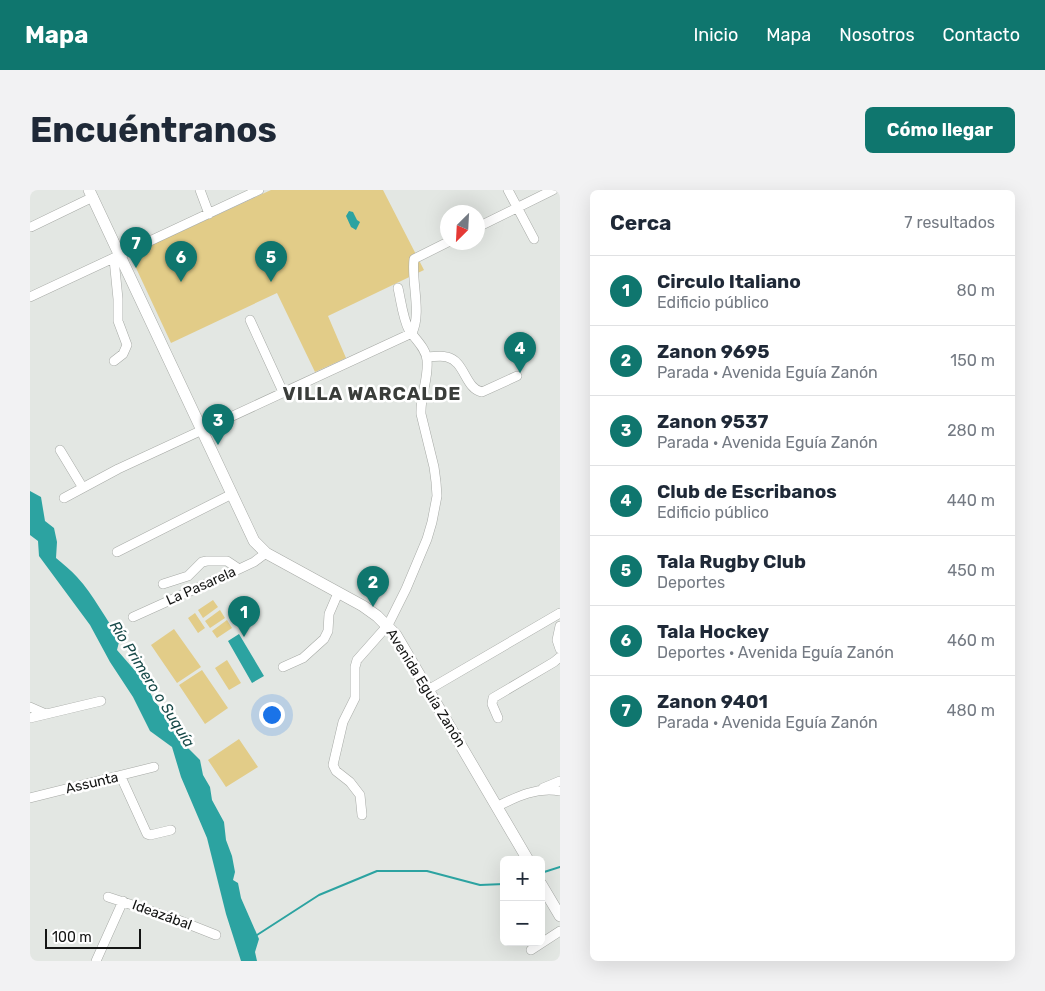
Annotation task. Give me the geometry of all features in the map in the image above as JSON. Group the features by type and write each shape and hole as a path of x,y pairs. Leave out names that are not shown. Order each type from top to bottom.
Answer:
{"main road":[{"name":"Avenida Eguía Zanón","path":"91,194 117,257 258,546 266,553 377,616 388,625 396,635 498,806 526,856"},
{"path":"545,891 560,916"}],"street":[{"path":"200,190 209,214"},
{"path":"30,297 259,190"},
{"path":"508,190 534,240"},
{"path":"485,224 554,190"},
{"path":"31,227 91,194"},
{"path":"64,498 118,469 412,333 415,311 414,260 440,246"},
{"path":"114,361 124,354 127,345 118,321 117,257"},
{"path":"362,815 360,794 332,765 343,722 355,698 355,667 357,660 388,625 427,539 436,496 434,467 421,414 426,381 427,357 407,324 398,288"},
{"path":"250,320 283,392"},
{"path":"427,357 440,356 454,360 477,391 482,392 517,376"},
{"path":"60,450 83,488"},
{"path":"117,552 232,494"},
{"name":"La Pasarela","path":"133,617 239,570 266,553"},
{"path":"163,584 188,576 202,562 207,561 227,561 239,570"},
{"path":"283,667 303,658 324,639 328,631 329,614 338,593"},
{"path":"428,690 560,613"},
{"path":"550,619 560,626 557,636 560,648"},
{"path":"498,718 492,704 493,698 560,657"},
{"path":"30,718 100,701"},
{"path":"30,707 46,714"},
{"name":"Assunta","path":"30,798 121,777 154,767"},
{"path":"121,777 147,834 171,830"},
{"path":"498,806 522,794 560,781"},
{"path":"538,790 560,790"},
{"name":"Ideazábal","path":"108,897 178,920 216,935"},
{"path":"96,961 123,901"},
{"path":"531,950 560,931"}],"shaded area":[{"path":"271,190 383,190 424,270 328,316 346,358 315,372 277,293 171,343 130,255"},
{"path":"213,600 218,607 203,618 198,610"},
{"path":"220,610 225,618 210,628 205,621"},
{"path":"195,613 205,628 198,633 188,618"},
{"path":"227,620 232,628 217,638 212,631"},
{"path":"174,629 201,667 177,683 151,645"},
{"path":"227,660 241,683 229,690 215,668"},
{"path":"202,670 228,708 205,724 179,685"},
{"path":"239,739 258,767 226,787 208,760"}],"water":[{"path":"349,211 353,212 360,222 356,230 351,227 346,216"},
{"path":"30,491 41,497 45,521 54,528 57,542 56,558 75,574 89,591 120,638 117,650 144,681 155,702 169,718 182,742 200,760 203,775 210,787 212,800 224,822 226,840 235,872 233,880 238,883 241,898 259,939 255,952 257,961 241,961 226,914 207,838 181,777 172,747 150,731 133,697 110,662 90,625 39,556 38,541 30,535"},
{"path":"239,634 264,676 252,683 228,641"}],"waterway":[{"path":"545,872 560,867"},
{"path":"257,935 319,895 377,871 427,871 480,885 500,884"}],"place":[{"name":"Zanon 9401","path":"136,268"},
{"name":"Tala Hockey","path":"181,282"},
{"name":"Tala Rugby Club","path":"271,282"},
{"name":"Club de Escribanos","path":"520,373"},
{"name":"Zanon 9537","path":"218,445"},
{"name":"Zanon 9695","path":"373,607"},
{"name":"Circulo Italiano","path":"244,637"}],"district":[{"name":"VILLA WARCALDE","path":"372,393"}],"water label":[{"name":"Río Primero o Suquía","path":"152,684"}]}
